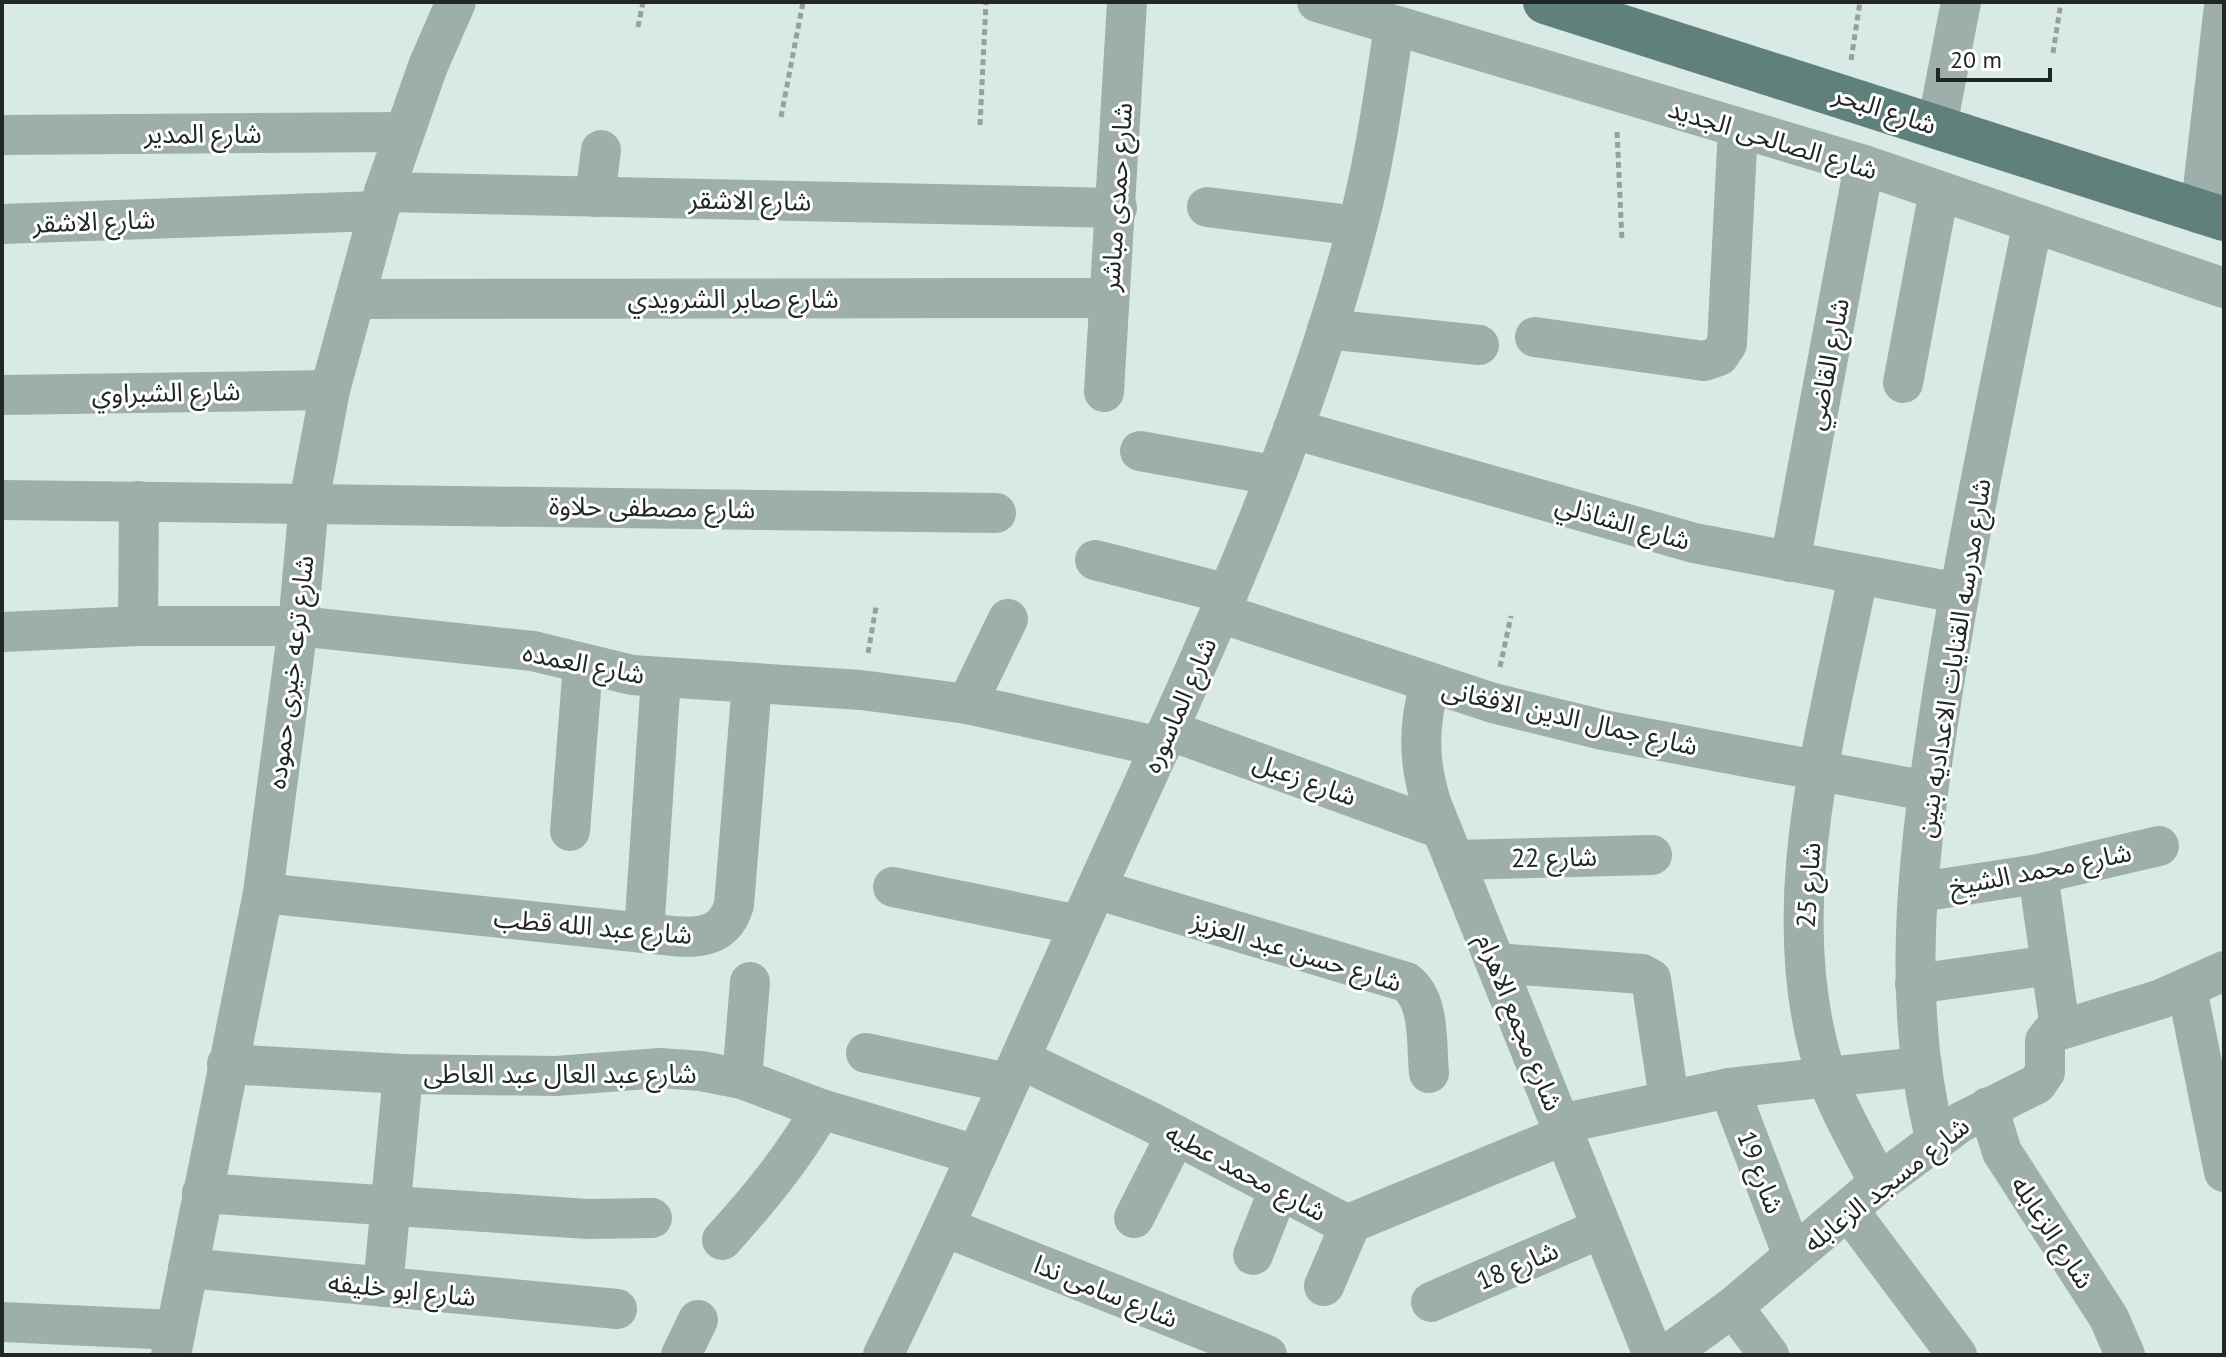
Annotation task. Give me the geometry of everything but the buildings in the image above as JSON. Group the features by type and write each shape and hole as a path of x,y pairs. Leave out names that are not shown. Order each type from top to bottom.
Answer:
{"main road":[{"name":"شارع البحر","path":"1545,2 2212,216"}],"street":[{"name":"شارع ترعه خيرى حموده","path":"173,1342 263,893 298,626 309,502 330,390 403,132 456,2"},
{"name":"شارع حمدى مباشر","path":"1104,392 1127,2"},
{"name":"شارع الصالحى الجديد","path":"1317,2 1864,165 2032,226 2221,276"},
{"path":"1937,126 1961,2"},
{"path":"2212,216 2224,6"},
{"name":"شارع الماسوره","path":"883,1355 945,1227 1165,738 1224,604 1293,429 1357,226 1380,125 1394,27"},
{"path":"1535,337 1704,361 1719,356 1727,344 1738,128"},
{"name":"شارع المدير","path":"2,135 403,132"},
{"path":"595,197 601,150"},
{"name":"شارع القاضي","path":"1790,562 1864,165"},
{"path":"1903,383 1939,191"},
{"name":"شارع الاشقر","path":"2,224 381,202 595,197 1117,208"},
{"path":"1207,207 1357,226"},
{"name":"شارع مدرسه القنايات الاعداديه بنين","path":"1936,1141 1920,1067 1915,984 1927,791 1958,593 2032,226"},
{"name":"شارع صابر الشرويدي","path":"356,299 1109,298"},
{"path":"1327,329 1479,345"},
{"name":"شارع الشبراوي","path":"2,395 330,390"},
{"name":"شارع الشاذلي","path":"1293,429 1694,543 1958,593"},
{"path":"1140,451 1273,475"},
{"name":"شارع مصطفى حلاوة","path":"2,500 996,513"},
{"path":"138,626 139,501"},
{"name":"شارع جمال الدين الافغانى","path":"1095,560 1224,604 1430,683 1493,703 1603,730 1927,791"},
{"name":"شارع 25","path":"1858,576 1819,772 1803,896 1812,1016 1826,1075 1879,1183"},
{"path":"967,704 1008,619"},
{"name":"شارع العمده","path":"2,632 138,626 298,626 533,651 632,675 861,690 967,704 1165,738"},
{"path":"570,831 583,664"},
{"path":"644,933 661,677"},
{"name":"شارع عبد الله قطب","path":"263,893 701,938 723,927 730,916 752,683"},
{"name":"شارع مجمع الاهرام","path":"1430,683 1422,712 1420,750 1426,787 1653,1355"},
{"name":"شارع زعبل","path":"1165,738 1448,844"},
{"name":"شارع 22","path":"1448,844 1652,855"},
{"name":"شارع محمد الشيخ","path":"1920,892 2038,874 2159,846"},
{"path":"2038,874 2060,1028 2112,1016 2214,978 2217,1114 2224,1172"},
{"path":"893,887 1079,925"},
{"name":"شارع حسن عبد العزيز","path":"1096,889 1406,982 1419,992 1423,1006 1429,1073"},
{"path":"1496,963 1642,974 1651,979 1669,1099"},
{"path":"1915,984 2051,965"},
{"path":"742,1079 750,982"},
{"name":"شارع مسجد الزعابله","path":"1667,1355 1733,1307 1879,1183 1936,1141 1988,1107 2043,1078 2045,1041 2060,1028"},
{"name":"شارع محمد عطيه","path":"866,1053 1014,1071 1176,1135 1340,1221 1351,1223 1562,1129 1669,1099 1826,1075 1920,1067"},
{"name":"شارع عبد العال عبد العاطى","path":"227,1064 403,1074 556,1076 660,1068 701,1071 742,1079 821,1109 976,1155"},
{"path":"383,1287 403,1074"},
{"name":"شارع 19","path":"1729,1088 1793,1256"},
{"name":"شارع الزعابله","path":"1988,1107 2002,1152 2109,1318 2125,1355"},
{"path":"722,1240 797,1151 821,1109"},
{"path":"1134,1218 1176,1135"},
{"path":"1253,1255 1279,1189"},
{"path":"202,1193 588,1219 652,1218"},
{"path":"1849,1211 1957,1355"},
{"path":"1324,1286 1351,1223"},
{"name":"شارع سامى ندا","path":"945,1227 1267,1355"},
{"name":"شارع 18","path":"1431,1302 1602,1228"},
{"name":"شارع ابو خليفه","path":"188,1268 617,1309"},
{"path":"1733,1307 1769,1355"},
{"path":"2,1322 173,1342"}],"path":[{"path":"638,27 643,2"},
{"path":"781,117 803,2"},
{"path":"980,125 986,2"},
{"path":"1846,97 1860,2"},
{"path":"2053,53 2061,2"},
{"path":"1615,91 1622,241"},
{"path":"1493,703 1511,616"}]}
